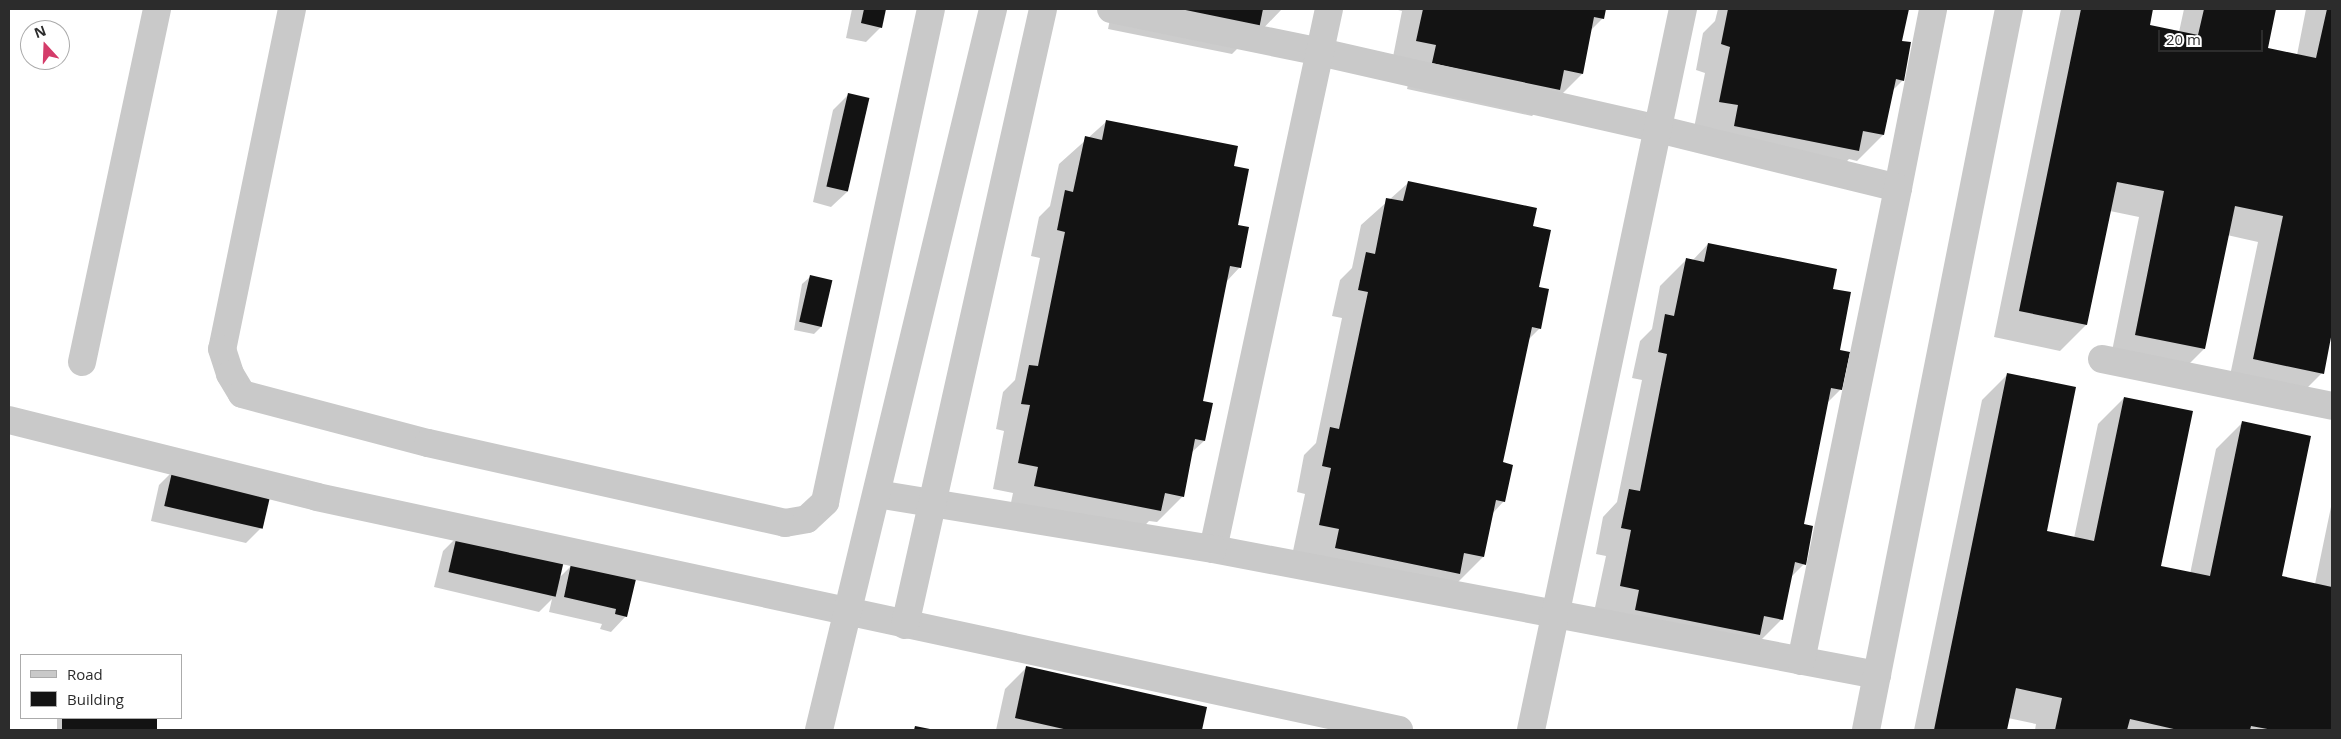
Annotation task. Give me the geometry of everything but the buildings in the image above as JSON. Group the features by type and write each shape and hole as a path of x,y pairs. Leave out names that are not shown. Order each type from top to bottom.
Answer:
{"lane":[{"path":"82,362 157,9"},
{"path":"292,9 222,349 230,374 242,394 428,443 785,523 807,519 825,502 931,9"},
{"path":"819,730 849,613 993,9"},
{"path":"905,625 1043,9"},
{"path":"1111,9 1320,52 1658,129 1898,188"},
{"path":"1213,549 1329,9"},
{"path":"1531,730 1554,613 1683,9"},
{"path":"1801,661 1933,9"},
{"path":"1866,730 2009,9"},
{"path":"2102,360 2332,406"},
{"path":"9,420 317,497 1399,730"},
{"path":"877,494 932,505 1213,549 1877,675"}]}
